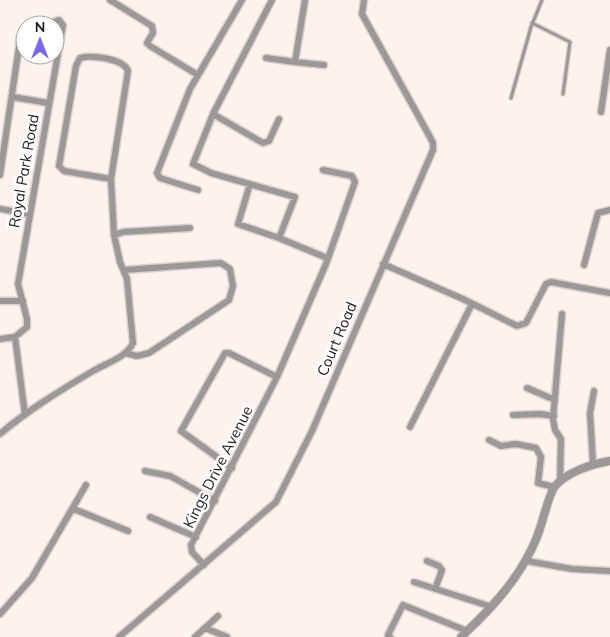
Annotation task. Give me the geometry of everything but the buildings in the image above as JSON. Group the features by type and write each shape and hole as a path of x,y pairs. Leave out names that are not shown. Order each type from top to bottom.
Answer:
{"street":[{"path":"110,0 152,26 153,33 147,43 150,46 198,75"},
{"path":"198,190 160,178 157,173 177,119 198,75 242,0"},
{"path":"272,0 214,114 194,166 295,197 280,238"},
{"path":"295,62 305,0"},
{"name":"Court Road","path":"119,637 276,502 298,461 434,143 362,14 364,0"},
{"path":"601,112 610,50"},
{"path":"0,434 25,415 94,370 125,353 133,343 128,279 114,235 111,179 128,71 124,65 86,56 77,61 60,151 59,166 64,171 111,179"},
{"path":"266,58 324,65"},
{"name":"Royal Park Road","path":"0,175 17,65"},
{"name":"Royal Park Road","path":"14,338 27,327 18,284 55,65"},
{"path":"13,96 48,103"},
{"path":"214,114 263,143 269,141 279,119"},
{"path":"250,184 238,224 280,238 327,258 355,178 323,170"},
{"path":"0,209 29,214"},
{"path":"584,265 598,213 610,210"},
{"path":"114,235 124,232 190,228"},
{"name":"Kings Drive Avenue","path":"204,565 192,552 191,545 282,368 327,258"},
{"path":"124,270 221,263 230,269 233,281 229,300 174,338 141,356 125,353"},
{"path":"383,264 521,327 526,323 546,284 551,282 610,293"},
{"path":"0,301 23,302"},
{"path":"410,427 472,304"},
{"path":"560,480 562,440 555,430 554,416 562,314"},
{"path":"0,339 14,338 25,415"},
{"path":"232,468 181,431 185,420 225,353 229,353 277,377"},
{"path":"527,388 556,400"},
{"path":"593,464 590,413 594,391"},
{"path":"512,414 554,416"},
{"path":"488,440 501,446 516,444 538,449 541,463 538,483 554,487"},
{"path":"461,637 492,607 526,561 538,536 554,487 560,480 593,464 610,461"},
{"path":"145,471 170,476 215,501"},
{"path":"0,614 32,578 74,509 86,485"},
{"path":"74,509 128,531"},
{"path":"150,517 196,537"},
{"path":"427,561 439,566 442,570 434,589"},
{"path":"526,561 572,569 610,571"},
{"path":"414,582 492,607"},
{"path":"390,637 388,635 392,622 403,605 467,631"},
{"path":"195,637 218,616"},
{"path":"205,628 227,637"}],"lane":[{"path":"511,98 532,23 542,0"},
{"path":"532,23 570,42 563,94"}]}
